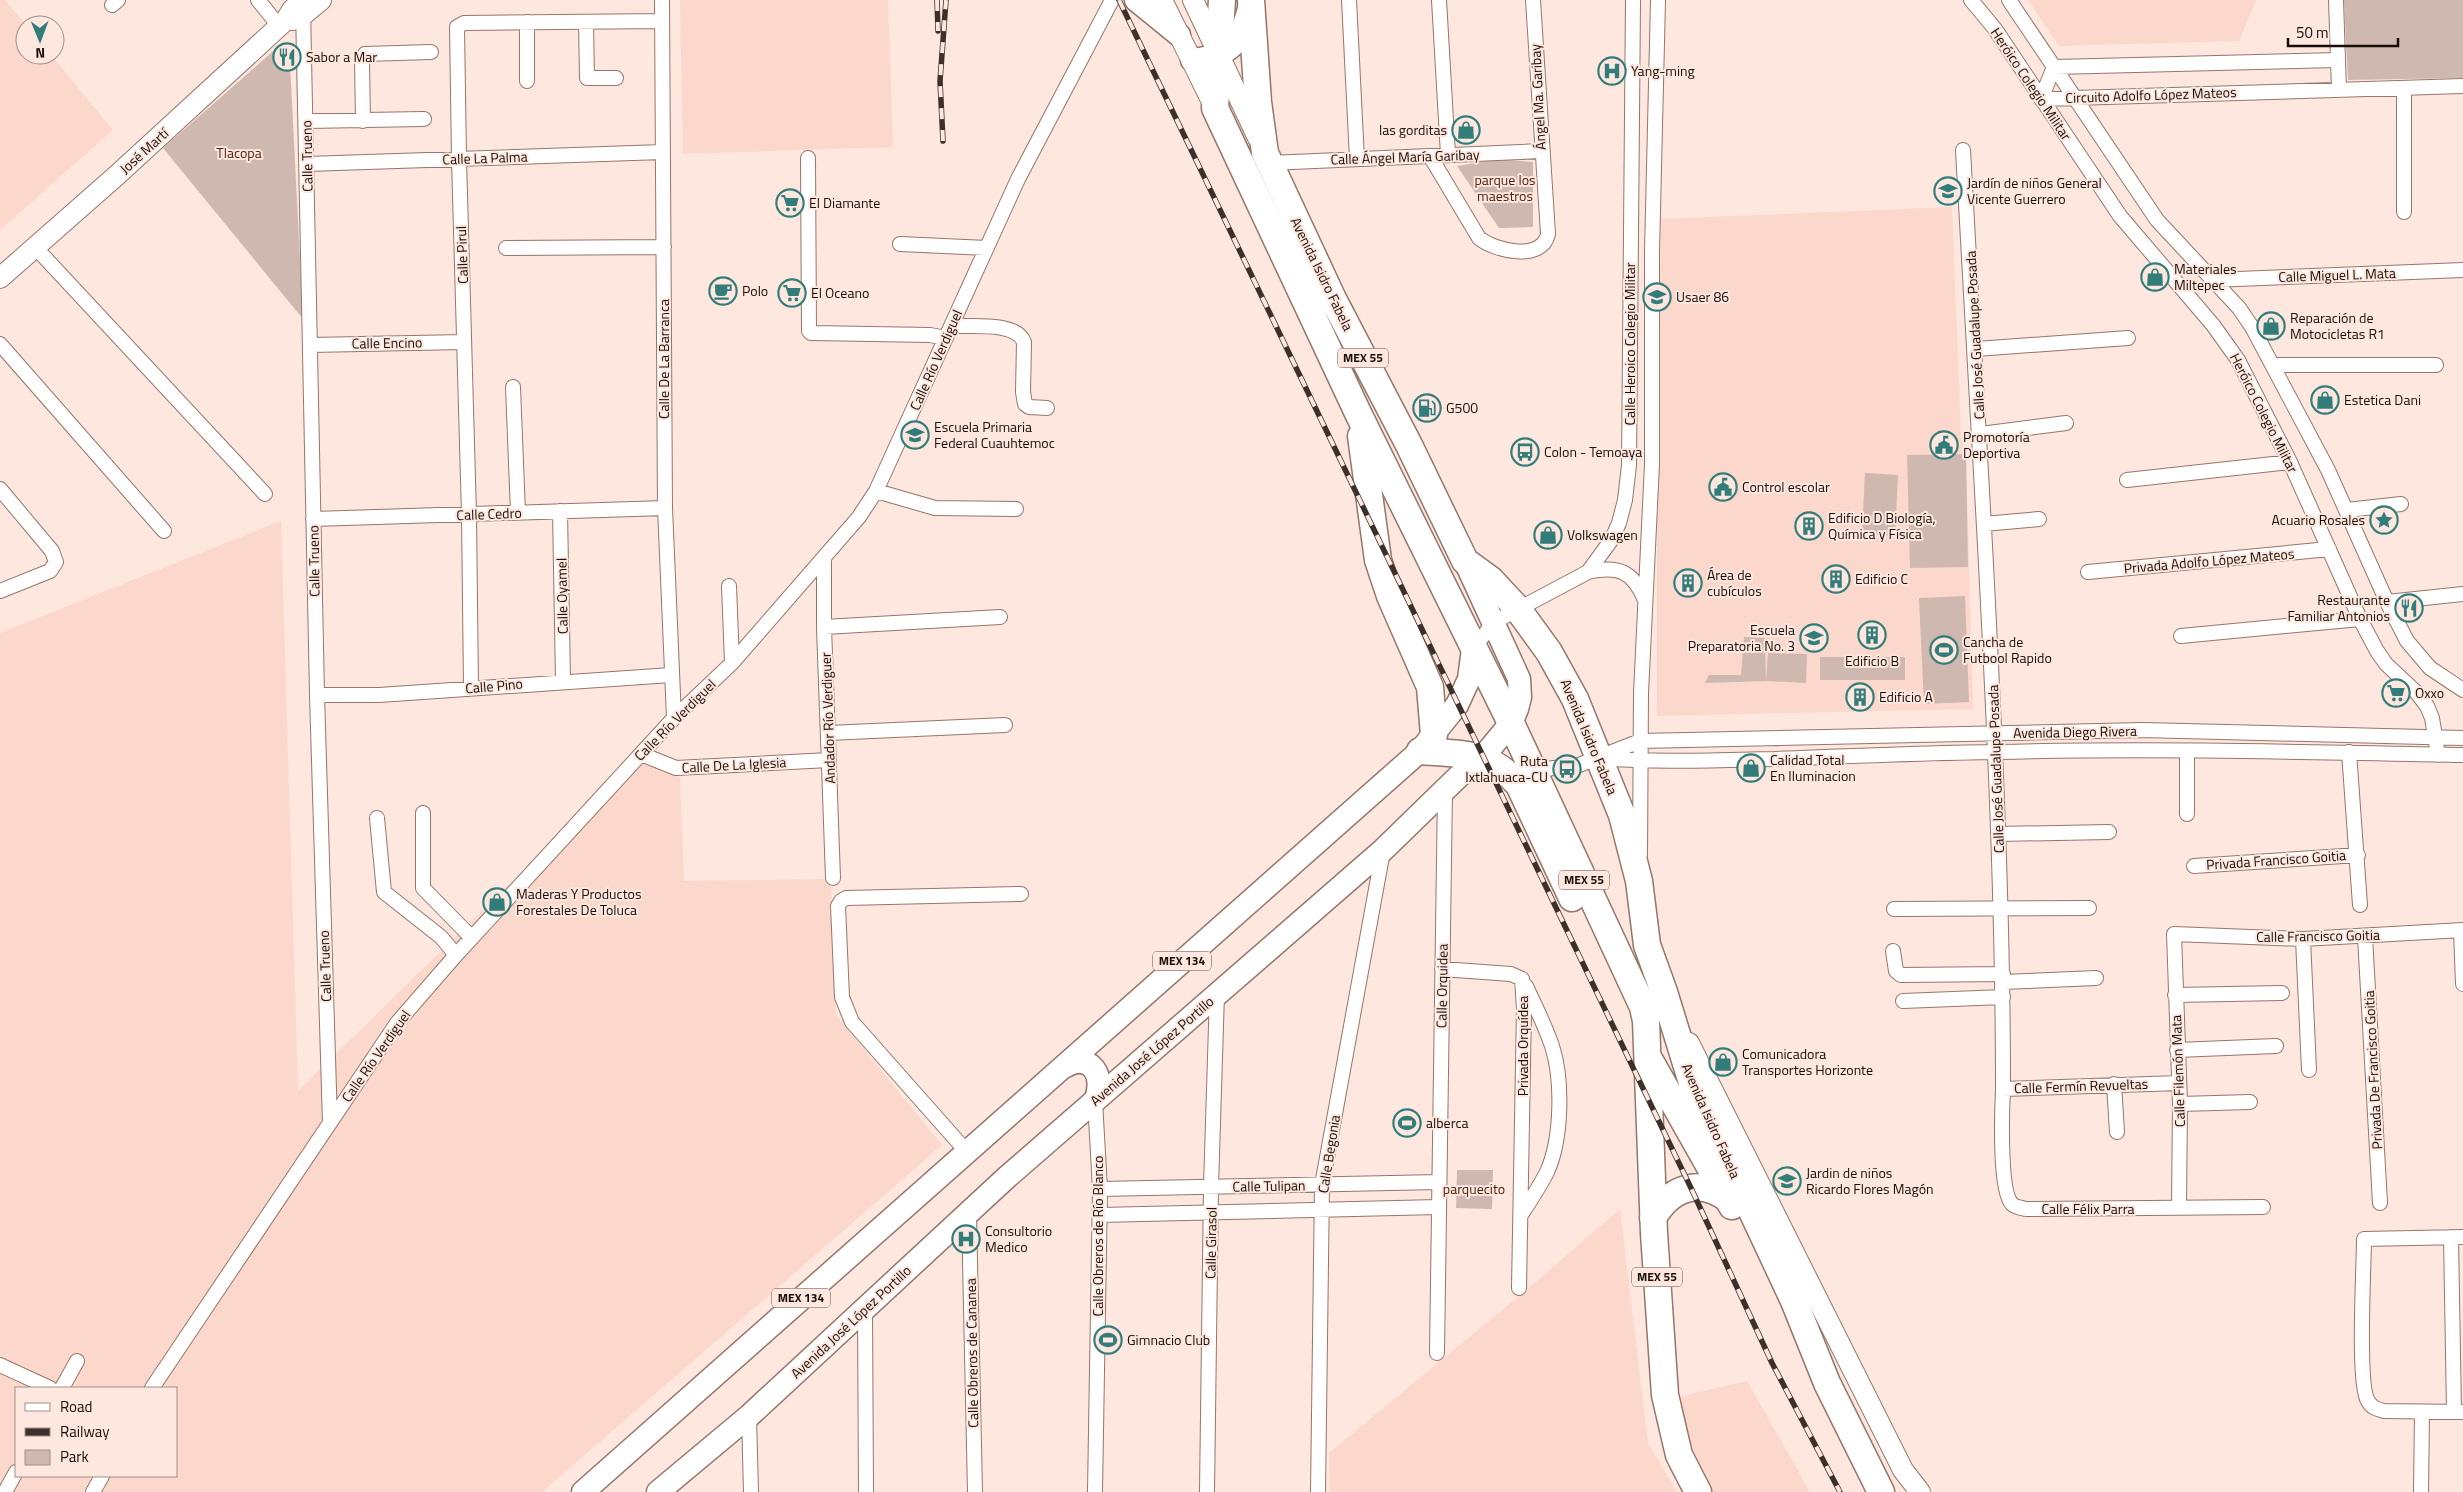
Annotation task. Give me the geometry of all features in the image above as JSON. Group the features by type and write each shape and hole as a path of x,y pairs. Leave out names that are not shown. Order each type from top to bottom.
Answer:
{"highway":[{"name":"MEX 55","path":"1219,56 1222,0"},
{"name":"MEX 55","path":"1251,2 1258,102 1267,158"},
{"path":"1215,108 1219,56"},
{"name":"Avenida Isidro Fabela","path":"1215,108 1358,413 1510,722 1643,1006 1648,1056 1653,1218 1665,1395 1679,1455 1698,1492"},
{"name":"Avenida Isidro Fabela","path":"1267,158 1334,300 1409,445 1465,561 1491,580 1517,608 1547,648 1568,683 1622,815 1639,881 1647,945 1664,992 1692,1083 1794,1301 1827,1383 1882,1492"},
{"path":"1358,413 1378,560 1390,596 1430,687 1427,743 1483,758 1506,772 1519,785 1648,1056 1728,1199 1802,1342 1827,1383"},
{"path":"1653,1218 1666,1199 1683,1190 1693,1188 1711,1189 1728,1199"}],"main road":[{"name":"José Martí","path":"0,278 138,156 294,12 321,0"},
{"path":"1136,0 1180,35"},
{"name":"Avenida Isidro Fabela","path":"1162,0 1215,108"},
{"name":"Avenida Isidro Fabela","path":"1193,0 1267,158"},
{"path":"1192,60 1219,56 1231,48 1241,34 1251,2"},
{"name":"Avenida José López Portillo","path":"658,1492 749,1416 1006,1178 1383,850 1452,783 1483,758 1518,709 1520,697 1519,679 1465,561"},
{"name":"MEX 134","path":"583,1492 1427,743 1458,706 1468,679 1473,649"},
{"name":"MEX 55","path":"1664,992 1903,1470 1920,1492"},
{"path":"1064,1067 1076,1062 1089,1065 1094,1069 1100,1080 1095,1101"}],"street":[{"path":"258,0 294,12"},
{"name":"Calle De La Barranca","path":"662,0 665,508 674,718"},
{"name":"Calle Río Verdiguel","path":"153,1387 397,1023 456,955 674,718 732,663 859,517 876,491 1038,136 1112,0"},
{"path":"1349,0 1357,159"},
{"path":"1439,0 1448,155"},
{"name":"Ángel Ma. Garibay","path":"1430,156 1480,238 1497,249 1513,251 1532,250 1541,246 1546,241 1548,234 1541,151 1533,0"},
{"name":"Calle Heroico Colegio Militar","path":"1494,622 1517,608 1588,572 1612,539 1619,523 1625,500 1629,464 1633,0"},
{"name":"Calle Heroico Colegio Militar","path":"1639,881 1642,815 1640,741 1652,464 1653,209 1658,0"},
{"name":"Heróico Colegio Militar","path":"1971,0 1995,29 2120,216 2226,341 2253,387 2290,462 2360,619 2386,664 2417,693 2427,706 2436,737 2438,755"},
{"name":"Heróico Colegio Militar","path":"2009,0 2156,220 2239,308 2274,365 2347,510 2387,602 2407,641 2430,668 2463,690"},
{"path":"2336,0 2339,90"},
{"name":"Calle Trueno","path":"294,12 306,121 317,695 330,1123"},
{"name":"Calle Pirul","path":"471,688 470,515 459,159 458,27 464,23 662,21"},
{"path":"526,22 527,81"},
{"path":"586,22 587,77 589,79 616,78"},
{"path":"363,121 362,61 365,54 431,52"},
{"path":"2054,67 2338,60"},
{"name":"Circuito Adolfo López Mateos","path":"2054,67 2041,99 2463,86"},
{"path":"2404,88 2404,212"},
{"path":"306,121 424,119"},
{"name":"Calle José Guadalupe Posada","path":"1963,150 1981,434 1996,734 2003,978 2003,1089"},
{"name":"Calle Ángel María Garibay","path":"1267,158 1357,159 1541,151"},
{"name":"Calle La Palma","path":"307,164 663,152"},
{"path":"808,158 809,331 811,333 930,335 1004,328 1014,330 1022,336 1024,342 1024,399 1029,408 1047,408"},
{"path":"1631,209 1653,209"},
{"path":"900,244 987,248"},
{"path":"36,247 265,494"},
{"path":"506,248 664,247"},
{"name":"Calle Miguel L. Mata","path":"2212,280 2463,271"},
{"path":"1976,349 2128,338"},
{"name":"Calle Encino","path":"310,345 464,342"},
{"path":"0,344 164,531"},
{"path":"2274,365 2436,365"},
{"path":"513,387 518,513"},
{"path":"1981,434 2066,423"},
{"path":"2127,480 2290,462"},
{"path":"0,489 52,551 56,562 50,571 0,592"},
{"path":"876,491 935,508 1016,509"},
{"path":"2347,510 2401,504"},
{"name":"Calle Cedro","path":"314,518 665,508"},
{"name":"Calle Oyamel","path":"560,511 563,680"},
{"path":"1984,524 2039,518"},
{"name":"Privada Adolfo López Mateos","path":"2088,572 2329,549"},
{"name":"Andador Río Verdiguer","path":"824,558 824,627 833,878"},
{"path":"1588,572 1606,568 1622,572 1636,582 1645,600"},
{"path":"729,586 732,663"},
{"path":"2387,602 2463,594"},
{"path":"824,627 1000,617"},
{"path":"2181,636 2360,619"},
{"name":"MEX 134","path":"1473,649 1494,622"},
{"name":"Calle Pino","path":"317,695 378,695 563,680 671,674"},
{"path":"828,733 1005,725"},
{"name":"Avenida Diego Rivera","path":"1452,783 1506,772 1533,771 1579,765 1640,741 2143,730 2463,738"},
{"path":"2289,734 2289,750"},
{"path":"1699,740 1699,761"},
{"path":"2187,750 2187,814"},
{"name":"Avenida Diego Rivera","path":"1600,758 1640,761 1699,761 1996,752 2187,750 2289,750 2463,755"},
{"path":"2349,752 2358,855 2360,905"},
{"name":"Calle De La Iglesia","path":"641,754 676,768 830,760"},
{"name":"Calle Orquidea","path":"1439,1182 1442,970 1452,783"},
{"path":"423,813 423,888 472,938"},
{"path":"377,818 384,892 441,937 456,955"},
{"path":"1998,834 2109,832"},
{"name":"Calle Begonia","path":"1318,1492 1322,1185 1383,850"},
{"name":"Privada Francisco Goitia","path":"2194,866 2358,855"},
{"path":"967,1152 852,1022 846,1011 842,997 838,906 841,900 846,898 1021,894"},
{"path":"1894,909 2089,908"},
{"path":"2462,930 2463,984"},
{"name":"Calle Francisco Goitia","path":"2174,934 2304,939 2366,937 2462,930"},
{"name":"Calle Filemón Mata","path":"2174,934 2180,1104 2179,1208"},
{"name":"Privada De Francisco Goitia","path":"2366,937 2380,1203"},
{"path":"2304,939 2309,1070"},
{"path":"1893,951 1896,971 1901,975 2096,978"},
{"path":"1442,970 1511,974 1522,978"},
{"name":"Privada Orquídea","path":"1521,1216 1547,1172 1556,1140 1558,1122 1558,1082 1553,1048 1522,978"},
{"name":"Privada Orquídea","path":"1519,1288 1524,1009 1522,978"},
{"name":"Calle Girasol","path":"1207,1492 1211,1187 1217,993"},
{"path":"2175,995 2282,993"},
{"path":"1903,1002 2003,997"},
{"path":"2178,1050 2276,1046"},
{"name":"Calle Fermín Revueltas","path":"2002,1108 2003,1089 2179,1083"},
{"path":"2114,1084 2117,1132"},
{"name":"Calle Obreros de Río Blanco","path":"1095,1101 1100,1189 1095,1492"},
{"path":"2180,1104 2250,1102"},
{"name":"Calle Félix Parra","path":"2002,1108 2005,1184 2007,1196 2012,1204 2026,1209 2263,1207"},
{"path":"1437,1353 1439,1182"},
{"name":"Calle Tulipan","path":"1100,1189 1439,1182"},
{"name":"Calle Tulipan","path":"1100,1215 1438,1207"},
{"name":"Calle Obreros de Cananea","path":"969,1214 975,1492"},
{"path":"2457,1237 2458,1412 2384,1411 2374,1408 2367,1400 2363,1372 2364,1239 2457,1237"},
{"path":"865,1309 866,1492"},
{"path":"63,1387 77,1361"},
{"path":"0,1364 48,1387"},
{"path":"2421,1492 2422,1412"},
{"path":"749,1416 751,1492"},
{"path":"5,1492 15,1474"},
{"path":"93,1492 101,1477"}],"shaded area":[{"path":"0,0 5,0 18,15 15,15 15,65 59,65 113,130 0,230"},
{"path":"680,0 888,0 893,147 683,154"},
{"path":"2028,0 2256,0 2239,41 2059,46"},
{"path":"1952,207 1961,434 1966,454 1973,709 1657,716 1657,448 1661,219"},
{"path":"281,521 298,1091 654,743 661,771 680,777 684,881 831,879 836,1015 942,1145 542,1492 0,1492 0,633"},
{"path":"1620,1209 1648,1443 1677,1492 1330,1492 1329,1453 1531,1286"},
{"path":"1747,1381 1810,1492 1704,1492 1673,1398"}],"green space":[{"path":"2344,0 2463,0 2463,78 2348,80"},
{"name":"Tlacopa","path":"289,44 303,319 163,148 279,46"},
{"name":"parque los maestros","path":"1499,159 1533,162 1533,227 1499,228 1457,166"},
{"path":"1966,454 1968,567 1910,568 1907,455"},
{"path":"1865,473 1898,475 1895,536 1862,534"},
{"name":"Cancha de Futbool Rapido","path":"1965,596 1969,702 1924,704 1919,598"},
{"path":"1744,637 1765,638 1766,681 1705,683 1709,675 1741,675"},
{"path":"1768,653 1807,654 1806,683 1766,681"},
{"path":"1820,657 1905,657 1905,680 1820,680"},
{"name":"parquecito","path":"1457,1170 1493,1170 1492,1209 1456,1208"}],"railway":[{"path":"937,0 938,31"},
{"path":"943,141 940,81 946,0"},
{"path":"1119,0 1691,1188 1772,1363 1840,1492"}],"place":[{"name":"Sabor a Mar","path":"287,57"},
{"name":"Yang-ming","path":"1612,71"},
{"name":"las gorditas","path":"1466,130"},
{"name":"Jardín de niños General Vicente Guerrero","path":"1948,191"},
{"name":"El Diamante","path":"790,203"},
{"name":"Materiales Miltepec","path":"2155,277"},
{"name":"Polo","path":"723,291"},
{"name":"El Oceano","path":"792,293"},
{"name":"Usaer 86","path":"1657,297"},
{"name":"Reparación de Motocicletas R1","path":"2271,326"},
{"name":"Estetica Dani","path":"2325,400"},
{"name":"G500","path":"1427,408"},
{"name":"Escuela Primaria Federal Cuauhtemoc","path":"915,435"},
{"name":"Promotoría Deportiva","path":"1944,445"},
{"name":"Colon - Temoaya","path":"1525,452"},
{"name":"Control escolar","path":"1723,487"},
{"name":"Acuario Rosales","path":"2384,520"},
{"name":"Edificio D Biología, Química y Física","path":"1809,526"},
{"name":"Volkswagen","path":"1548,535"},
{"name":"Edificio C","path":"1836,579"},
{"name":"Área de cubículos","path":"1688,583"},
{"name":"Restaurante Familiar Antonios","path":"2409,608"},
{"name":"Edificio B","path":"1872,635"},
{"name":"Escuela Preparatoria No. 3","path":"1814,638"},
{"name":"Cancha de Futbool Rapido","path":"1944,650"},
{"name":"Oxxo","path":"2396,693"},
{"name":"Edificio A","path":"1860,697"},
{"name":"Calidad Total En Iluminacion","path":"1751,768"},
{"name":"Ruta Ixtlahuaca-CU","path":"1567,769"},
{"name":"Maderas Y Productos Forestales De Toluca","path":"497,902"},
{"name":"Comunicadora Transportes Horizonte","path":"1723,1062"},
{"name":"alberca","path":"1407,1123"},
{"name":"Jardin de niños Ricardo Flores Magón","path":"1787,1181"},
{"name":"Consultorio Medico","path":"966,1239"},
{"name":"Gimnacio Club","path":"1108,1340"}]}
